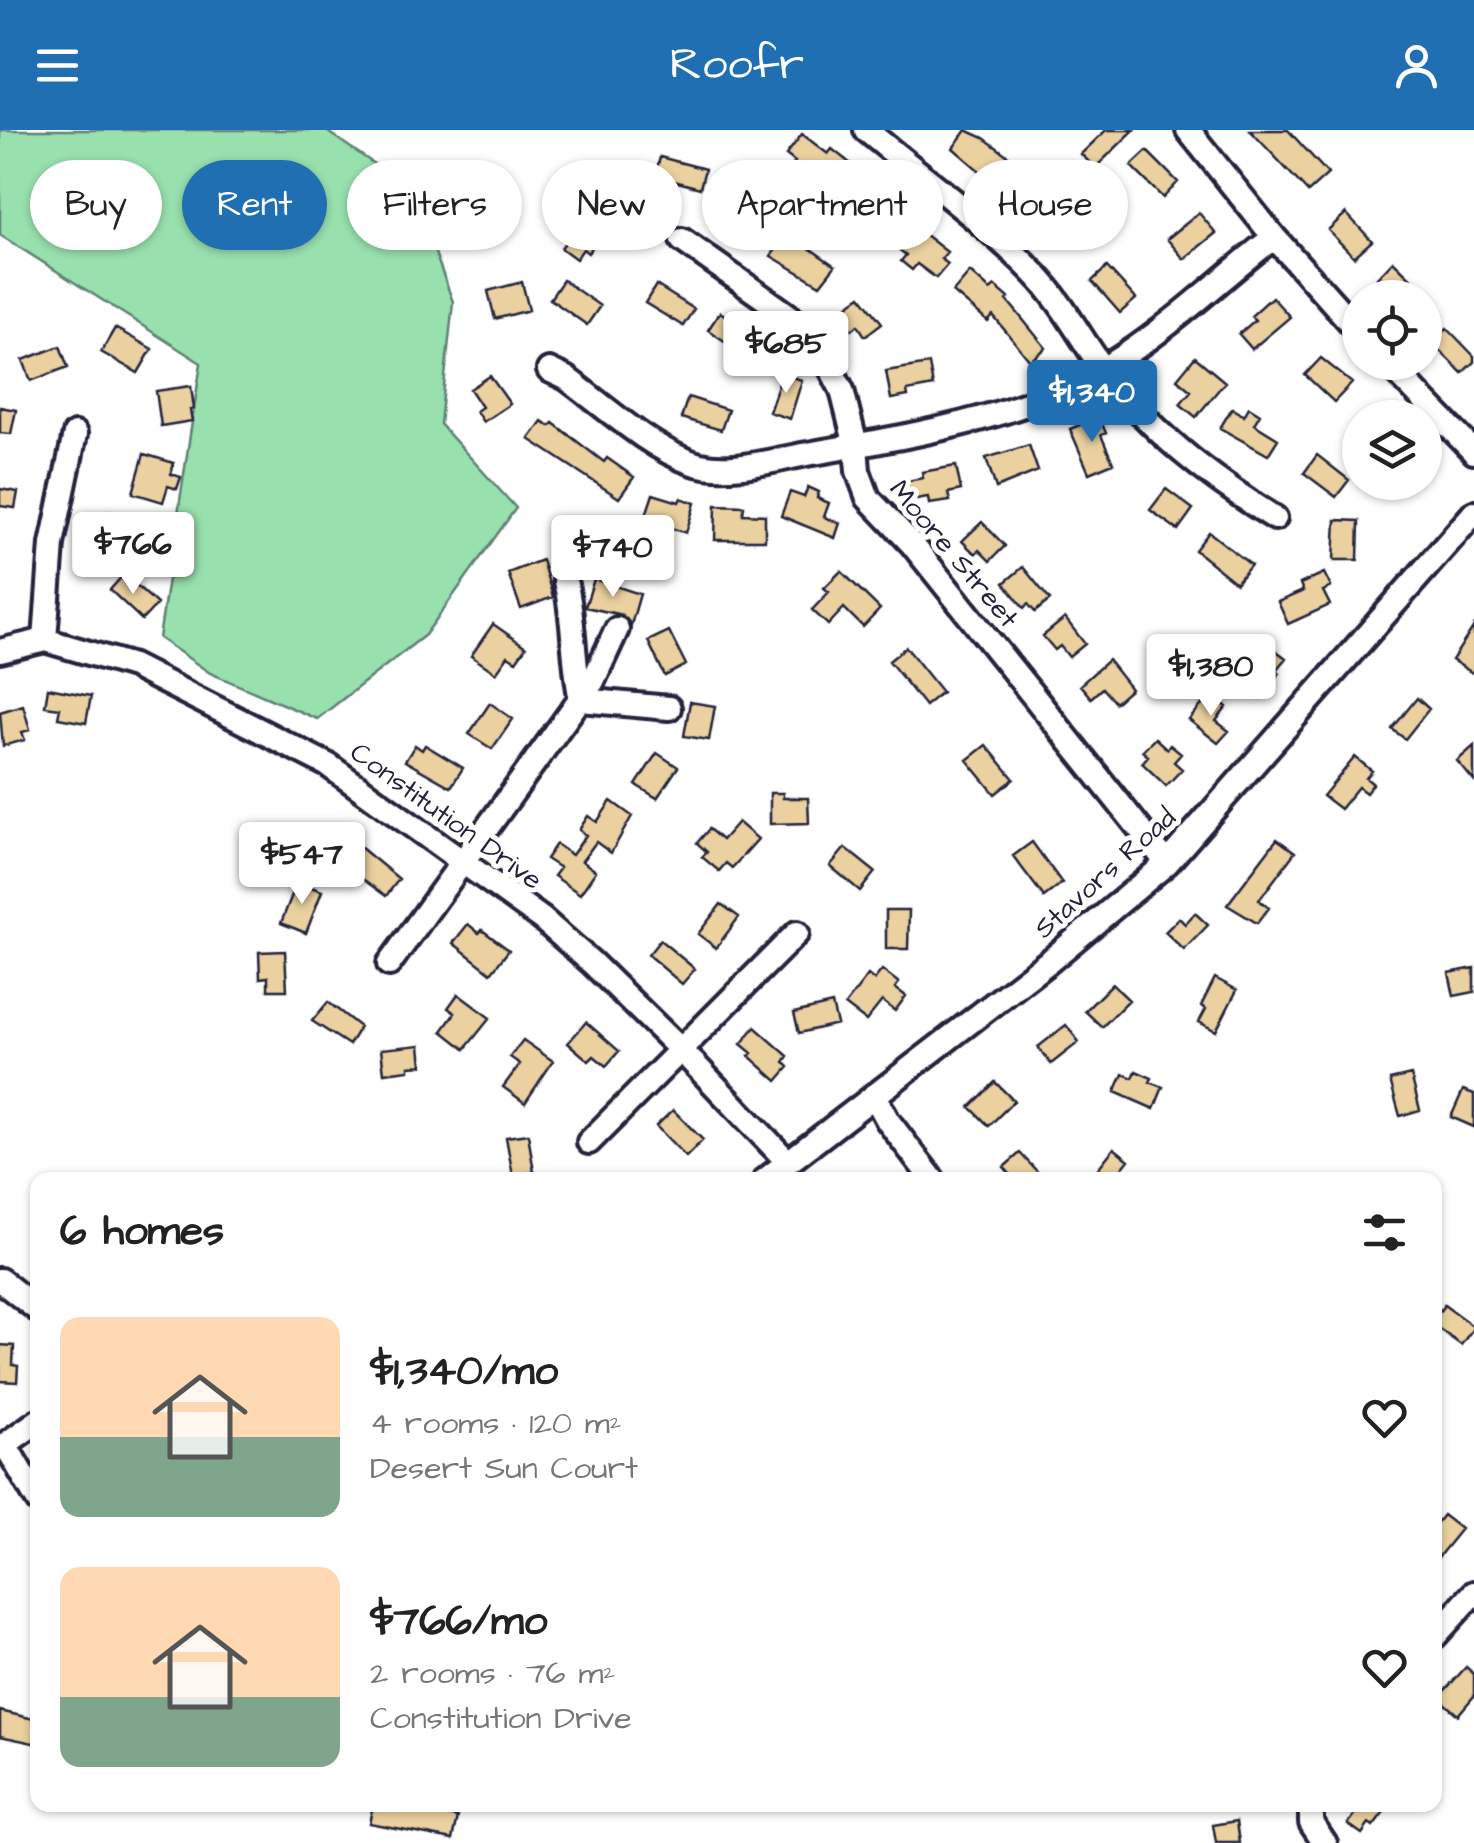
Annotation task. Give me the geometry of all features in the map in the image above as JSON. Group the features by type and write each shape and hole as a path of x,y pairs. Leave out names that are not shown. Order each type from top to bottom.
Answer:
{"street":[{"path":"866,130 1034,274 1064,306 1102,368 1144,417 1226,488 1275,518"},
{"path":"1188,130 1274,237 1342,313"},
{"path":"548,370 566,378 668,452 711,467 856,446 1014,410 1122,358 1274,237"},
{"name":"Moore Street","path":"682,240 795,320 817,342 842,390 858,471 868,498 912,544 1167,863"},
{"path":"1405,380 1469,442"},
{"path":"0,651 45,640 52,544 75,434"},
{"name":"Stavors Road","path":"774,1172 1052,959 1167,863 1351,658 1474,513"},
{"path":"565,581 580,700"},
{"path":"389,964 580,700 600,669 617,629"},
{"name":"Constitution Drive","path":"45,640 133,666 328,766 555,930 681,1050 787,1161"},
{"path":"580,700 670,708"},
{"path":"589,1142 798,933"},
{"path":"874,1095 925,1172"},
{"path":"0,1280 30,1304"},
{"path":"30,1427 3,1447 30,1489"},
{"path":"1442,1628 1474,1593"},
{"path":"1310,1812 1311,1822 1325,1843"}],"green space":[{"path":"0,130 325,130 368,160 347,160 347,250 434,250 453,302 440,424 516,508 425,635 317,719 210,673 159,638 201,363 0,235"}],"building":[{"path":"966,130 1014,160 967,160 953,148"},
{"path":"1106,130 1134,130 1103,160 1087,160 1081,154"},
{"path":"1250,130 1288,130 1328,174 1308,192"},
{"path":"802,134 828,154 832,149 846,160 792,160 786,155"},
{"path":"1147,151 1178,182 1163,198 1131,166"},
{"path":"682,163 702,168 700,188 682,183"},
{"path":"1199,213 1216,233 1184,259 1167,239"},
{"path":"1346,213 1372,241 1354,257 1328,230"},
{"path":"943,249 947,252 941,259 948,264 936,278 917,264 912,270 901,261 906,255 899,250"},
{"path":"564,250 582,250 576,259"},
{"path":"775,250 812,250 835,266 820,285 771,256"},
{"path":"1393,261 1413,280 1379,280"},
{"path":"1107,267 1136,299 1120,313 1092,281"},
{"path":"970,272 990,290 995,286 1009,298 1046,348 1030,361 993,316 988,322 953,292"},
{"path":"563,280 600,306 587,325 550,299"},
{"path":"522,282 529,310 495,319 488,291"},
{"path":"656,285 694,309 683,326 645,303"},
{"path":"861,296 882,323 865,336 858,325 852,330 838,312"},
{"path":"1272,297 1290,317 1252,349 1239,334 1255,320 1251,316"},
{"path":"720,312 756,336 744,354 708,330"},
{"path":"115,328 152,349 138,373 101,352"},
{"path":"1447,328 1474,356 1474,362 1462,373 1442,353 1442,333"},
{"path":"60,346 68,367 31,381 23,360"},
{"path":"1195,357 1225,382 1196,417 1180,404 1191,391 1177,379"},
{"path":"1321,358 1342,375 1342,380 1352,383 1334,402 1305,375"},
{"path":"929,364 933,386 891,399 886,371"},
{"path":"782,374 802,380 790,419 769,412"},
{"path":"490,376 510,404 483,422 476,411 482,407 470,389"},
{"path":"191,386 192,421 161,426 156,391"},
{"path":"688,397 728,410 721,430 681,418"},
{"path":"0,407 16,410 11,434 0,433"},
{"path":"1249,407 1260,414 1254,424 1278,439 1268,455 1220,428 1232,408 1244,416"},
{"path":"1099,417 1106,433 1101,435 1113,463 1089,473 1070,429"},
{"path":"542,421 550,426 553,423 604,462 607,458 634,477 619,498 529,439"},
{"path":"1029,445 1038,471 996,488 986,458"},
{"path":"144,454 174,463 171,474 181,477 177,489 168,486 163,502 133,493"},
{"path":"1317,455 1342,475 1342,489 1336,497 1304,473"},
{"path":"956,466 961,490 948,493 950,501 929,504 928,497 910,500 907,481 923,478 922,472"},
{"path":"808,487 819,492 817,498 829,503 824,517 840,523 835,538 781,516 790,492 804,497"},
{"path":"0,489 18,492 15,508 0,506"},
{"path":"1166,489 1193,509 1178,530 1150,510"},
{"path":"653,494 695,503 686,533 656,523 653,533 641,530"},
{"path":"716,505 744,506 743,514 765,515 765,540 715,540"},
{"path":"111,512 141,518 138,532 129,530 124,554 104,550"},
{"path":"1336,520 1359,521 1358,560 1334,560"},
{"path":"982,522 1005,546 990,561 979,550 975,554 962,541"},
{"path":"1209,532 1251,565 1236,583 1195,550"},
{"path":"542,560 553,597 521,609 508,573"},
{"path":"1023,567 1050,600 1035,612 1028,604 1024,608 1004,583"},
{"path":"841,571 880,609 863,627 844,608 828,625 812,610 829,592 824,588"},
{"path":"1324,573 1331,587 1323,591 1330,605 1288,624 1278,602 1303,591 1300,584"},
{"path":"124,574 157,604 142,620 110,590"},
{"path":"594,579 640,594 631,625 622,615 585,607"},
{"path":"1065,618 1085,644 1069,657 1060,646 1055,650 1043,636"},
{"path":"493,624 526,647 516,661 508,656 496,673 471,656"},
{"path":"1474,626 1474,674 1452,660"},
{"path":"669,631 686,665 665,676 648,641"},
{"path":"1270,646 1286,658 1259,698 1240,683"},
{"path":"906,647 942,692 925,706 889,661"},
{"path":"1108,660 1131,689 1115,703 1102,688 1091,698 1080,685"},
{"path":"48,688 91,696 86,723 58,718 60,708 45,706"},
{"path":"1211,694 1227,707 1216,721 1229,731 1218,743 1189,720"},
{"path":"1417,698 1429,709 1405,739 1392,729"},
{"path":"690,702 715,706 709,740 684,736"},
{"path":"490,703 513,719 492,749 469,734"},
{"path":"23,705 30,730 22,732 25,740 3,746 0,712"},
{"path":"1155,738 1167,749 1170,745 1181,754 1174,762 1182,769 1166,786 1142,763 1148,756 1142,751"},
{"path":"415,745 422,750 425,745 463,768 451,787 405,761"},
{"path":"986,745 1014,779 995,794 967,760"},
{"path":"1474,746 1474,781 1457,761"},
{"path":"657,753 678,767 657,798 636,785"},
{"path":"1355,757 1372,771 1366,778 1373,784 1366,793 1358,787 1340,809 1323,796"},
{"path":"770,793 783,793 783,798 808,798 809,823 770,824"},
{"path":"611,801 632,816 611,853 596,842 582,861 596,871 580,894 554,876 560,868 546,859 556,844 572,855 586,835 579,830 588,816 597,822"},
{"path":"738,822 758,839 732,868 726,863 719,871 702,857 707,852 697,843 709,829 722,840"},
{"path":"1277,839 1295,852 1259,900 1269,908 1257,923 1227,905"},
{"path":"1032,842 1062,883 1044,897 1013,856"},
{"path":"360,847 399,879 386,896 346,867"},
{"path":"845,848 875,872 860,891 830,866"},
{"path":"297,882 322,891 306,933 281,923"},
{"path":"721,904 739,917 716,948 698,934"},
{"path":"886,910 909,910 908,949 886,949"},
{"path":"1195,913 1208,925 1184,950 1165,932 1179,918 1185,924"},
{"path":"468,924 509,950 491,973 453,943"},
{"path":"660,940 695,969 682,984 648,955"},
{"path":"285,951 287,990 268,990 268,977 260,978 259,952"},
{"path":"1474,968 1474,992 1454,996 1449,973"},
{"path":"882,970 899,983 895,988 906,996 895,1011 882,1001 866,1021 845,1005 868,975 874,980"},
{"path":"1215,978 1237,990 1216,1031 1199,1022 1206,1009 1201,1006"},
{"path":"1112,984 1129,1000 1102,1027 1085,1011"},
{"path":"458,994 490,1018 465,1049 442,1031 455,1013 448,1008"},
{"path":"328,1002 360,1027 349,1045 312,1021"},
{"path":"832,1004 837,1024 799,1033 794,1013"},
{"path":"586,1022 619,1051 606,1066 594,1056 589,1061 568,1043"},
{"path":"1066,1025 1079,1042 1051,1064 1038,1047"},
{"path":"755,1027 788,1056 784,1062 789,1067 777,1081 741,1044"},
{"path":"523,1040 553,1061 525,1103 503,1087 520,1064 510,1057"},
{"path":"420,1045 422,1065 384,1073 381,1049"},
{"path":"1136,1071 1163,1087 1154,1109 1115,1092 1123,1074 1133,1078"},
{"path":"1411,1075 1420,1110 1400,1116 1390,1080"},
{"path":"995,1082 1014,1101 989,1126 970,1107"},
{"path":"1463,1090 1474,1094 1474,1127 1451,1117"},
{"path":"673,1110 703,1140 686,1157 656,1126"},
{"path":"528,1134 534,1172 512,1172 506,1137"},
{"path":"1114,1148 1129,1160 1119,1172 1095,1172"},
{"path":"1020,1153 1038,1172 1008,1172 1004,1167"},
{"path":"1444,1305 1474,1327 1461,1345 1442,1331"},
{"path":"0,1345 14,1346 17,1382 0,1381"},
{"path":"1442,1516 1461,1529 1442,1552"},
{"path":"1466,1667 1474,1674 1474,1696 1458,1715 1442,1701 1442,1694"},
{"path":"0,1711 30,1718 30,1742 0,1736"},
{"path":"371,1812 435,1812 458,1817 453,1839 369,1823"},
{"path":"1357,1812 1385,1812 1362,1834 1348,1824"},
{"path":"1237,1821 1240,1843 1216,1843 1213,1825"}]}
